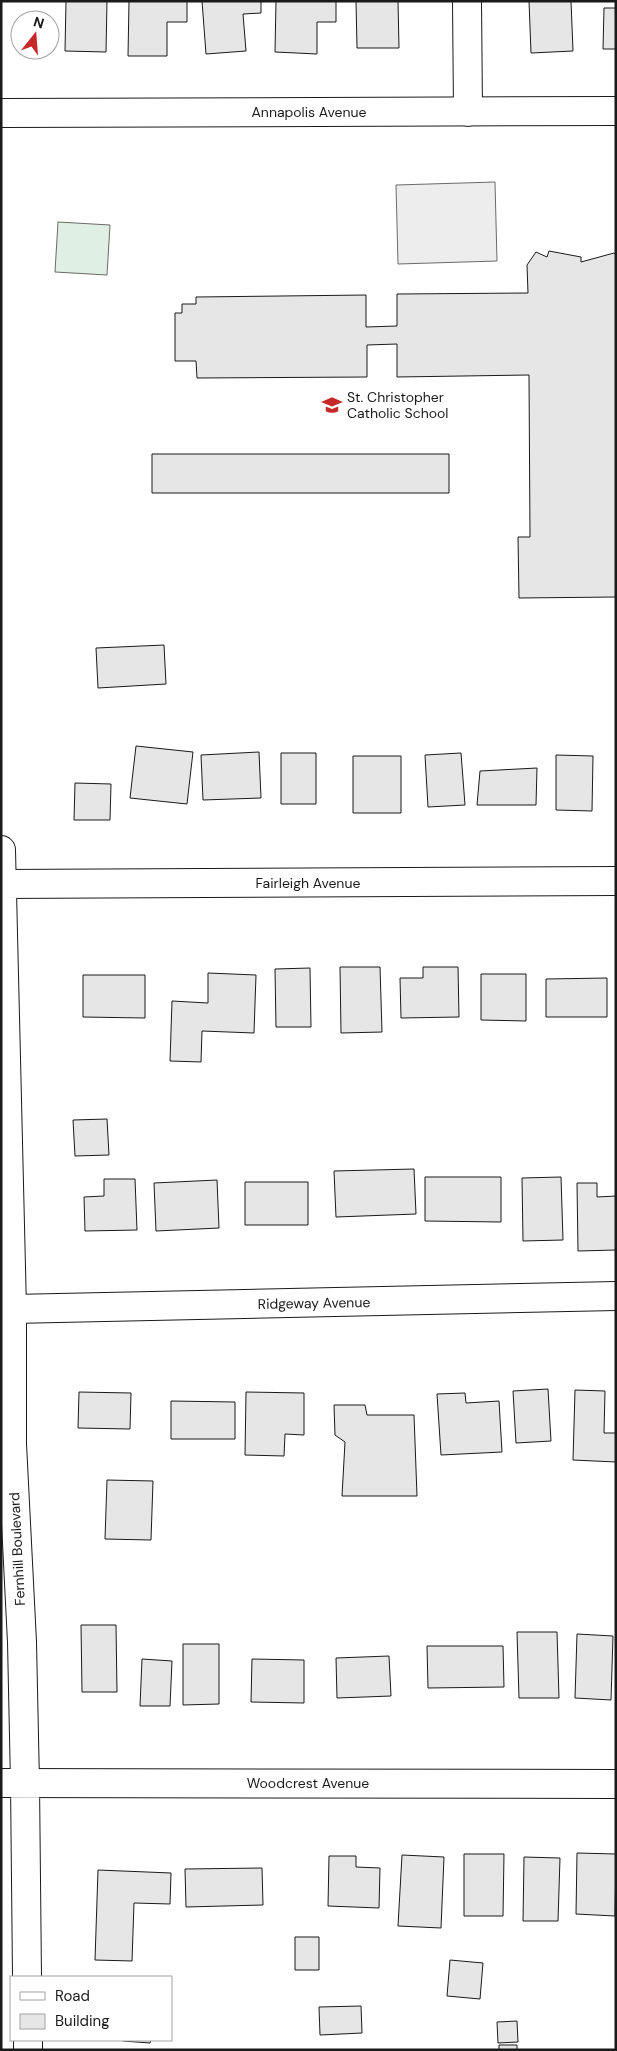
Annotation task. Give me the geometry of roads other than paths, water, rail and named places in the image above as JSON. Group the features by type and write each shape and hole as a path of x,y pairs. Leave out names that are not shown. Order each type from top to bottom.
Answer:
{"street":[{"path":"467,1 468,112"},
{"name":"Annapolis Avenue","path":"1,113 616,111"},
{"name":"Fernhill Boulevard","path":"1,850 12,1309 12,1444 22,1642 13,1783 27,1976"},
{"name":"Fairleigh Avenue","path":"2,884 616,882"},
{"name":"Ridgeway Avenue","path":"12,1309 616,1296"},
{"name":"Woodcrest Avenue","path":"13,1783 616,1784"}],"place":[{"name":"St. Christopher Catholic School","path":"332,405"}]}
